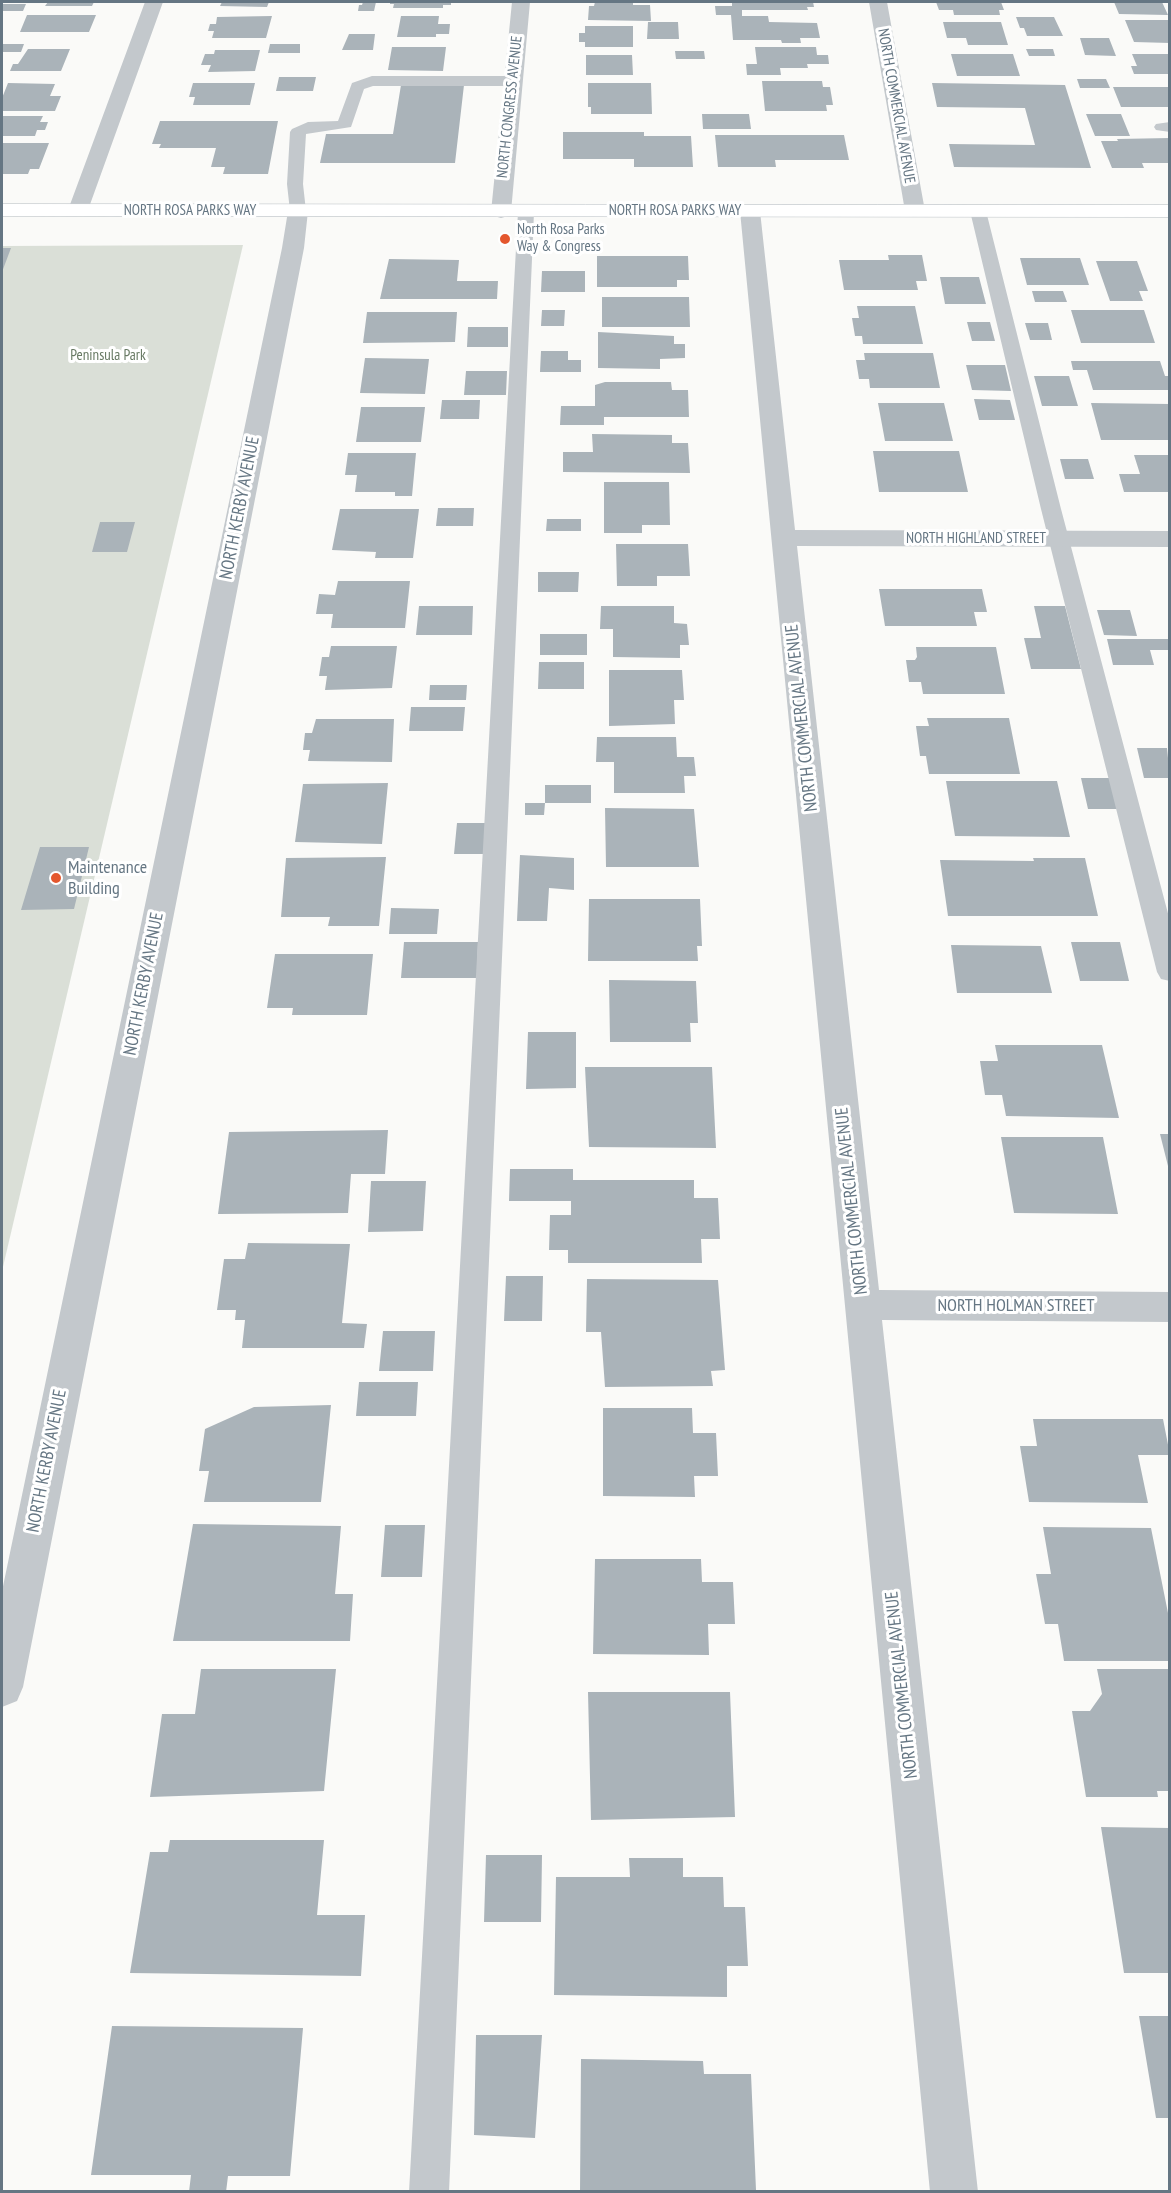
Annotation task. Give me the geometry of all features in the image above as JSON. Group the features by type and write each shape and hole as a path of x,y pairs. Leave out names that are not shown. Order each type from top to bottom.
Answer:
{"street":[{"path":"78,210 154,2"},
{"name":"NORTH CONGRESS AVENUE","path":"513,212 512,81 521,2"},
{"name":"NORTH COMMERCIAL AVENUE","path":"878,2 915,211"},
{"name":"NORTH ROSA PARKS WAY","path":"2,210 1170,211"},
{"name":"NORTH KERBY AVENUE","path":"2,1687 293,248 298,211"},
{"name":"NORTH COMMERCIAL AVENUE","path":"750,211 954,2192"},
{"name":"NORTH HIGHLAND STREET","path":"783,538 1170,539"},
{"name":"NORTH HOLMAN STREET","path":"862,1305 1170,1307"}],"lane":[{"path":"298,211 296,184 298,132 308,128 345,124 357,86 372,81 512,81"},
{"path":"978,211 1051,509 1170,972"},
{"path":"429,2192 513,212"}],"green space":[{"name":"Peninsula Park","path":"243,245 2,1271 2,246"}],"building":[{"path":"48,2 94,2 92,6 45,6"},
{"path":"222,2 269,2 267,7 220,6"},
{"path":"363,2 376,2 374,11 358,11 359,5"},
{"path":"390,2 451,2 451,5 443,5 443,8 393,8 394,4"},
{"path":"595,2 633,2 633,5 650,5 651,21 588,20 589,6 594,6"},
{"path":"732,2 813,2 814,7 807,7 808,10 742,10 742,16 768,16 769,22 817,23 820,38 800,38 801,43 782,43 781,40 733,40 731,15 716,15 715,6 732,6"},
{"path":"936,2 1001,2 1004,10 999,10 1000,15 954,15 953,10 939,10"},
{"path":"1114,2 1162,2 1168,15 1119,14"},
{"path":"2,4 26,4 23,11 2,11"},
{"path":"27,15 96,15 89,32 20,32"},
{"path":"272,16 266,38 212,38 214,31 208,31 210,24 216,24 217,17"},
{"path":"401,16 439,16 438,24 450,24 449,34 436,34 436,37 397,37"},
{"path":"1016,17 1054,17 1063,36 1027,36 1024,28 1020,28"},
{"path":"1125,20 1170,20 1170,43 1134,42"},
{"path":"648,22 678,22 679,39 647,39"},
{"path":"943,22 1001,22 1008,45 968,45 966,38 947,38"},
{"path":"585,26 633,26 633,47 585,47 585,42 579,42 579,33 585,33"},
{"path":"349,34 375,34 373,50 342,50"},
{"path":"1080,38 1109,38 1116,56 1085,55"},
{"path":"2,44 24,44 21,52 2,52"},
{"path":"270,44 300,44 300,53 268,53"},
{"path":"392,47 446,47 443,71 388,70"},
{"path":"755,47 816,47 817,55 828,55 829,64 807,64 808,68 780,68 781,75 747,75 746,64 757,64"},
{"path":"28,49 70,49 61,71 10,71 13,64 18,64"},
{"path":"1026,49 1053,49 1055,56 1029,56"},
{"path":"215,50 260,50 255,71 208,72 211,65 201,65 205,54 214,54"},
{"path":"675,51 704,51 705,59 676,59"},
{"path":"951,54 1013,54 1020,76 957,76"},
{"path":"1132,54 1170,54 1170,74 1134,74 1131,66 1137,66"},
{"path":"586,55 632,55 633,75 586,75"},
{"path":"279,77 316,77 313,91 276,91"},
{"path":"1077,79 1106,79 1110,88 1080,88"},
{"path":"762,81 822,81 823,87 830,87 833,105 826,105 827,111 765,111"},
{"path":"8,83 55,84 50,96 61,96 55,111 2,111 2,98"},
{"path":"193,83 255,83 250,105 193,105 195,97 189,97"},
{"path":"588,83 651,83 652,114 591,114 591,107 588,107"},
{"path":"932,83 1065,85 1091,168 954,167 949,144 1035,145 1025,108 937,107"},
{"path":"401,85 464,85 455,163 320,163 326,134 393,134"},
{"path":"1113,87 1170,87 1170,107 1121,107"},
{"path":"702,114 749,114 751,129 703,129"},
{"path":"1086,114 1121,114 1130,136 1095,136"},
{"path":"2,116 43,116 40,122 48,122 45,130 37,130 35,136 2,136"},
{"path":"160,121 278,121 268,174 223,174 225,167 211,167 216,148 159,148 161,144 152,144"},
{"path":"563,132 644,132 644,136 691,136 693,167 634,167 634,159 563,159"},
{"path":"715,135 844,135 849,160 775,160 776,167 718,167"},
{"path":"1170,138 1170,163 1142,163 1144,168 1112,168 1101,141 1118,141 1117,139"},
{"path":"2,143 49,143 39,169 30,169 28,174 2,174"},
{"path":"2,248 11,248 2,272"},
{"path":"888,255 922,255 927,281 916,281 918,290 844,290 839,260 889,260"},
{"path":"597,256 688,256 689,280 677,280 677,287 597,287"},
{"path":"1020,258 1080,258 1089,285 1027,285"},
{"path":"389,259 459,260 457,281 498,281 497,299 380,299"},
{"path":"1096,261 1137,261 1148,291 1139,291 1143,301 1110,301"},
{"path":"542,271 585,271 585,292 541,292"},
{"path":"940,277 979,277 986,304 945,304"},
{"path":"1032,291 1063,291 1067,302 1035,302"},
{"path":"602,297 689,297 690,327 602,327"},
{"path":"857,306 915,306 923,344 863,344 862,336 855,336 852,318 859,318"},
{"path":"542,310 565,310 564,326 541,326"},
{"path":"1071,310 1144,310 1155,343 1081,343"},
{"path":"367,312 457,312 455,342 363,343"},
{"path":"967,322 990,322 995,341 972,341"},
{"path":"1025,323 1048,323 1052,340 1030,340"},
{"path":"468,327 508,327 508,347 467,347"},
{"path":"598,332 674,336 674,344 685,344 685,358 660,359 660,369 598,368"},
{"path":"541,351 568,351 568,360 581,360 581,372 540,372"},
{"path":"864,353 933,353 940,388 870,388 869,379 859,379 856,360 865,360"},
{"path":"365,358 429,359 425,394 360,393"},
{"path":"1071,361 1160,361 1165,376 1170,376 1170,390 1093,390 1087,370 1073,370"},
{"path":"966,365 1005,365 1011,391 972,390"},
{"path":"466,371 507,371 506,395 464,395"},
{"path":"1034,376 1069,376 1078,406 1042,406"},
{"path":"605,382 671,382 672,390 688,390 689,417 604,417 604,425 560,425 561,406 595,406 595,385"},
{"path":"974,399 1010,400 1015,420 979,420"},
{"path":"442,400 480,400 479,419 440,419"},
{"path":"878,403 944,403 953,441 885,441"},
{"path":"1091,403 1170,404 1170,440 1101,440"},
{"path":"361,407 425,407 421,442 356,442"},
{"path":"592,434 672,435 672,443 688,443 690,473 563,472 563,452 593,452"},
{"path":"873,451 959,451 968,492 879,492"},
{"path":"348,453 416,453 412,496 395,496 395,492 355,492 357,475 345,475"},
{"path":"1134,455 1170,455 1170,492 1124,492 1119,474 1140,474"},
{"path":"1060,459 1088,459 1094,479 1065,479"},
{"path":"604,482 669,482 670,525 642,525 642,533 604,533"},
{"path":"438,508 474,508 473,526 436,526"},
{"path":"340,509 419,509 413,558 375,558 376,552 332,550"},
{"path":"547,519 581,519 581,531 546,531"},
{"path":"100,522 135,522 127,552 92,552"},
{"path":"616,544 688,544 690,576 657,576 657,586 617,586"},
{"path":"538,572 579,572 578,592 538,592"},
{"path":"338,581 410,581 405,628 331,628 333,614 316,614 319,594 335,595"},
{"path":"879,589 982,589 987,612 974,612 977,626 885,626"},
{"path":"419,606 473,606 472,635 416,635"},
{"path":"601,606 674,606 674,623 687,624 689,645 680,645 680,658 613,657 613,629 600,629"},
{"path":"1034,606 1065,606 1081,669 1031,669 1024,638 1041,638"},
{"path":"1097,610 1130,610 1137,636 1104,635"},
{"path":"540,634 587,634 587,655 540,655"},
{"path":"1107,639 1170,639 1170,650 1150,650 1154,665 1113,665"},
{"path":"331,646 397,646 392,688 325,690 327,676 319,676 322,657 329,657"},
{"path":"916,647 996,647 1005,694 923,694 921,682 909,682 906,660 915,660"},
{"path":"539,662 584,662 584,689 538,689"},
{"path":"609,670 682,670 684,700 674,700 675,724 609,726"},
{"path":"430,685 467,685 466,700 429,700"},
{"path":"411,707 465,707 463,731 409,731"},
{"path":"927,718 1009,718 1020,774 929,774 926,756 920,756 916,726 929,726"},
{"path":"316,719 394,719 392,762 308,761 310,750 303,750 305,733 312,733"},
{"path":"597,737 676,737 677,757 694,757 696,776 684,776 685,793 614,793 614,762 596,762"},
{"path":"1137,748 1167,748 1170,778 1144,778"},
{"path":"1081,778 1110,778 1118,809 1088,809"},
{"path":"946,781 1057,781 1070,837 955,836"},
{"path":"388,783 382,844 295,842 303,784"},
{"path":"545,785 591,785 591,803 545,803"},
{"path":"525,803 545,803 544,815 525,815"},
{"path":"605,808 694,809 699,867 606,867"},
{"path":"457,823 486,823 484,854 454,854"},
{"name":"Maintenance Building","path":"40,847 89,847 74,909 21,910"},
{"path":"520,855 574,858 574,890 549,888 547,921 517,921"},
{"path":"386,857 379,926 328,926 330,917 281,917 286,858"},
{"path":"1033,858 1085,858 1098,916 948,916 940,860 1034,861"},
{"path":"589,899 700,899 702,946 697,946 698,961 588,961"},
{"path":"391,908 439,909 437,934 389,934"},
{"path":"404,942 478,942 477,978 401,978"},
{"path":"1071,942 1120,942 1129,981 1080,981"},
{"path":"951,945 1041,946 1052,993 957,993"},
{"path":"275,954 373,954 367,1015 292,1015 293,1008 267,1008"},
{"path":"609,980 696,981 698,1023 690,1023 691,1042 610,1042"},
{"path":"528,1032 576,1032 576,1088 526,1089"},
{"path":"995,1045 1102,1045 1119,1118 1006,1116 1002,1095 985,1095 980,1061 998,1061"},
{"path":"585,1067 712,1067 716,1148 589,1147"},
{"path":"388,1130 385,1174 351,1174 348,1213 218,1214 229,1132"},
{"path":"1160,1134 1170,1134 1170,1170 1169,1170"},
{"path":"1001,1137 1103,1137 1118,1214 1014,1213"},
{"path":"510,1169 573,1169 573,1180 694,1180 694,1198 718,1198 720,1239 701,1239 702,1263 568,1263 568,1250 549,1250 550,1215 571,1215 571,1201 509,1201"},
{"path":"371,1181 426,1181 423,1231 368,1232"},
{"path":"248,1243 350,1244 342,1323 367,1324 364,1348 242,1348 245,1320 235,1320 236,1310 217,1310 224,1259 245,1259"},
{"path":"506,1276 543,1276 542,1321 504,1321"},
{"path":"587,1279 718,1280 725,1370 711,1371 713,1386 605,1387 601,1332 586,1332"},
{"path":"383,1331 435,1331 433,1371 379,1371"},
{"path":"359,1382 418,1382 416,1416 356,1416"},
{"path":"331,1405 321,1502 204,1502 209,1471 199,1471 205,1429 254,1407"},
{"path":"603,1408 692,1408 693,1433 716,1433 718,1476 694,1476 695,1497 603,1496"},
{"path":"1033,1419 1163,1419 1170,1455 1138,1455 1148,1503 1029,1502 1020,1446 1037,1446"},
{"path":"193,1524 341,1526 335,1594 353,1594 350,1641 173,1641"},
{"path":"385,1525 425,1525 422,1577 381,1577"},
{"path":"1043,1527 1151,1528 1170,1623 1170,1661 1064,1661 1058,1624 1045,1624 1036,1574 1051,1574"},
{"path":"595,1559 701,1559 702,1582 733,1582 735,1624 708,1624 709,1655 593,1654"},
{"path":"201,1669 336,1669 324,1791 150,1797 162,1714 195,1714"},
{"path":"1097,1669 1170,1669 1170,1791 1157,1791 1158,1797 1086,1797 1072,1711 1090,1711 1102,1694"},
{"path":"588,1692 730,1692 735,1817 591,1820"},
{"path":"1101,1827 1170,1828 1170,1973 1124,1973"},
{"path":"170,1840 324,1840 317,1915 365,1915 361,1976 130,1973 150,1852 168,1852"},
{"path":"486,1855 542,1855 541,1922 484,1922"},
{"path":"629,1858 683,1858 683,1877 723,1877 724,1907 745,1907 748,1966 727,1966 727,1997 554,1995 556,1877 630,1877"},
{"path":"1139,2016 1170,2016 1170,2118 1156,2118"},
{"path":"112,2026 303,2028 290,2176 228,2176 226,2192 189,2192 191,2175 91,2175"},
{"path":"476,2035 542,2035 535,2138 474,2135"},
{"path":"581,2059 703,2061 704,2074 751,2074 756,2190 580,2192"}],"place":[{"name":"North Rosa Parks Way & Congress","path":"505,239"},
{"name":"Maintenance Building","path":"56,878"}]}
